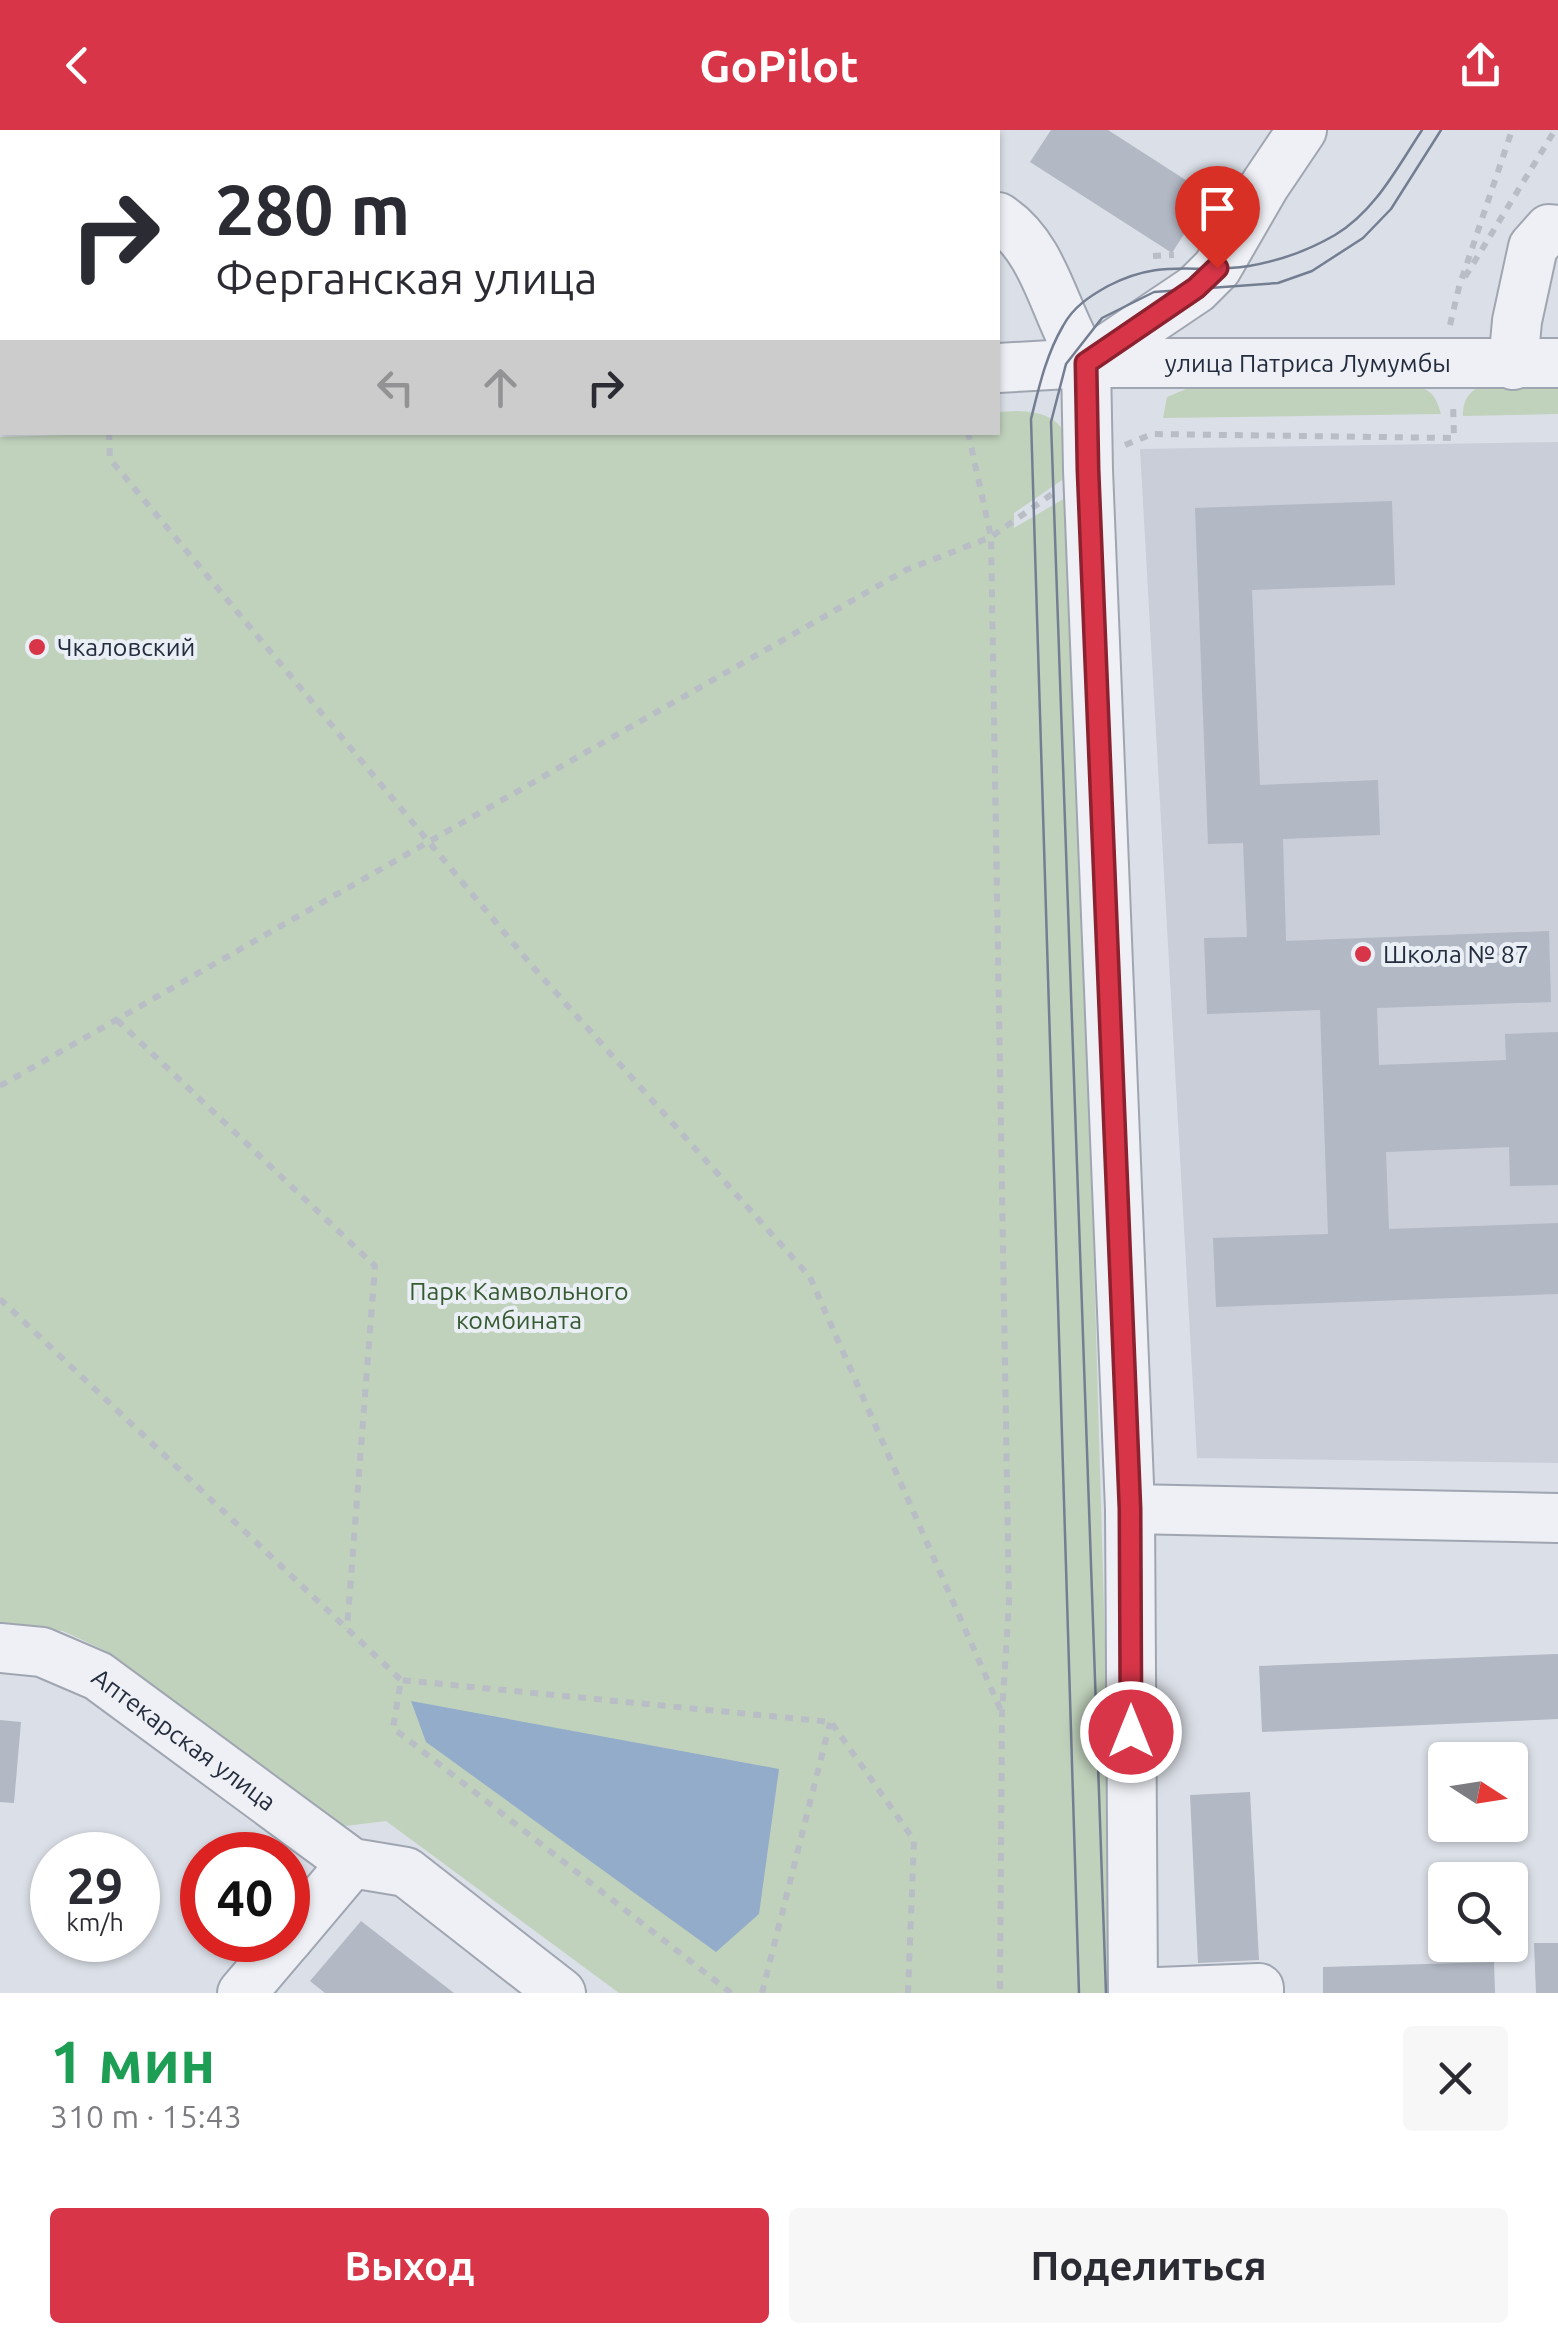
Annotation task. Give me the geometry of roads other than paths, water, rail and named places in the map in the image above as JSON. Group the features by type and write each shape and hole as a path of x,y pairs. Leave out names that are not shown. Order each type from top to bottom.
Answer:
{"street":[{"path":"1086,363 1196,288 1217,268 1264,185 1302,130"},
{"path":"1004,221 1050,283 1086,363 1071,481 1130,1509 1133,1993 1259,1988 1259,1993"},
{"path":"1535,364 1517,321 1533,246 1549,229 1558,230"},
{"name":"улица Патриса Лумумбы","path":"1000,368 1441,345 1535,364"},
{"path":"1130,1509 1558,1518"},
{"name":"Аптекарская улица","path":"0,1648 42,1652 98,1676 352,1863"},
{"path":"310,1913 352,1863 406,1872 561,1993"},
{"path":"242,1993 268,1962"}],"water":[{"path":"411,1701 779,1769 759,1914 716,1952 426,1742"}],"tram line":[{"path":"1079,1993 1031,419 1057,337 1067,319 1088,298 1146,272 1249,266 1283,258 1325,240 1349,225 1374,201 1422,130"},
{"path":"1106,1993 1051,422 1066,364 1102,318 1154,292 1278,283 1312,271 1363,238 1391,209 1441,130"}],"place":[{"name":"Чкаловский","path":"37,647"},
{"name":"Школа № 87","path":"1363,954"}],"park label":[{"name":"Парк Камвольного комбината","path":"519,1306"}]}
